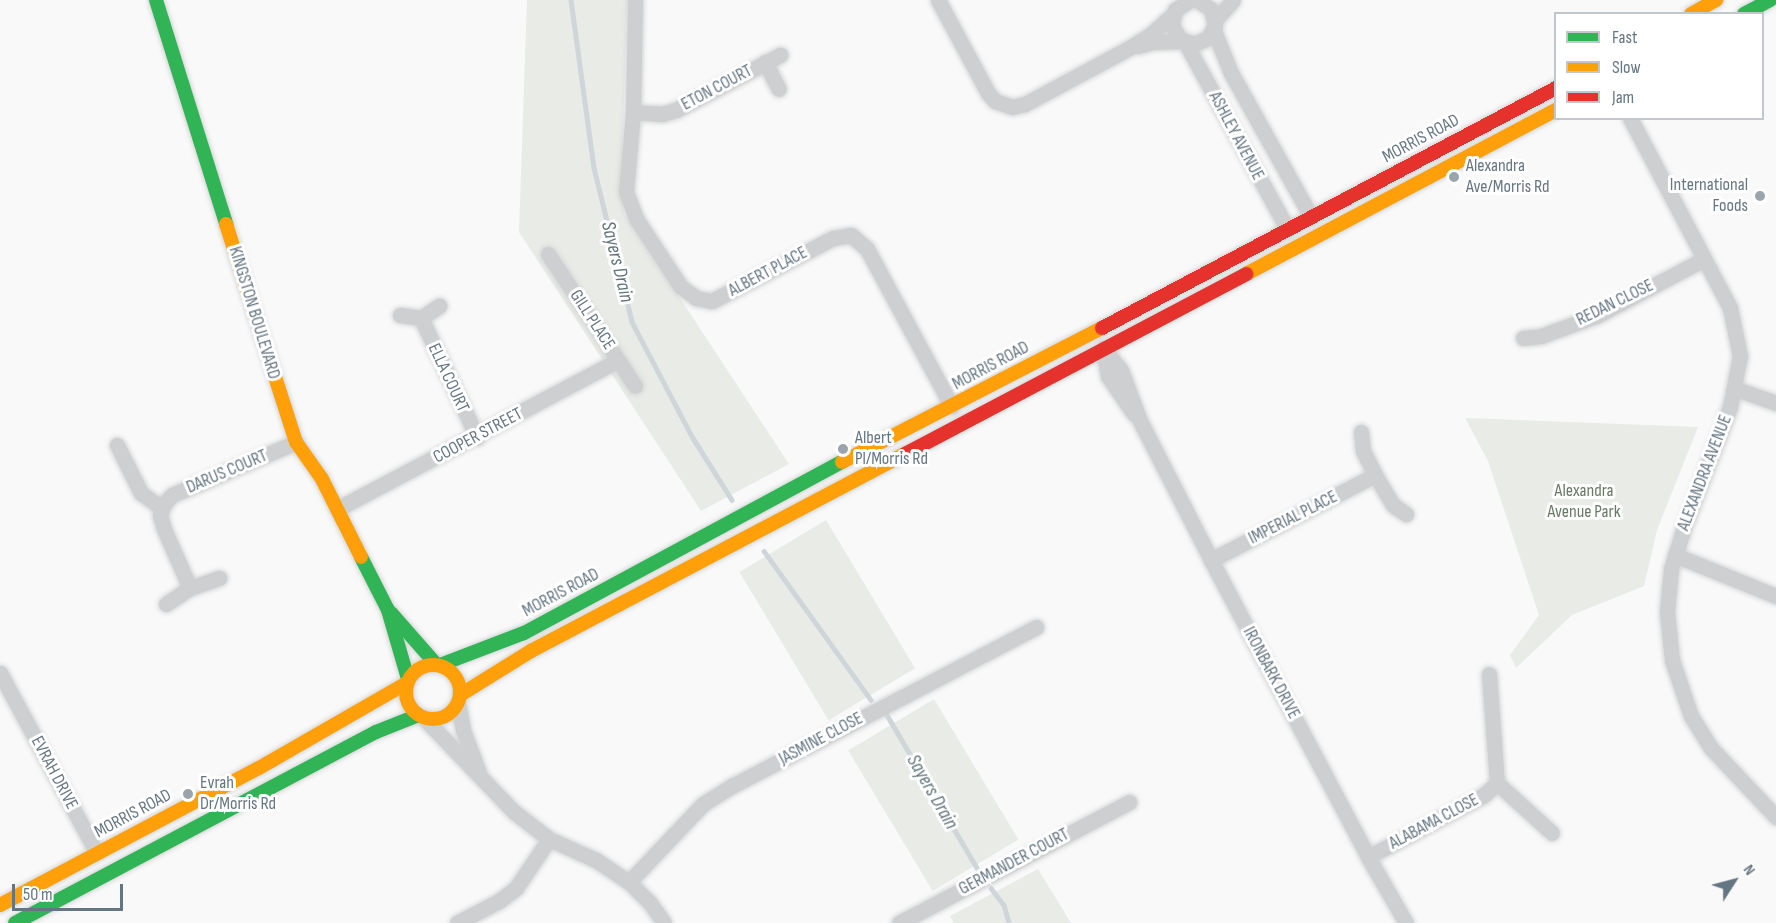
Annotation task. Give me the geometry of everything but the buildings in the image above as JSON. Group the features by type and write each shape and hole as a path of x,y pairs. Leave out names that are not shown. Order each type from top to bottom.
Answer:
{"street":[{"name":"KINGSTON BOULEVARD","path":"156,0 274,379 293,426 296,442 312,463 388,610 407,681"},
{"name":"ALBERT PLACE","path":"635,0 633,112 626,192 637,220 681,287 696,298 712,302 833,238 851,235 867,249 952,407"},
{"path":"938,0 988,93 995,101 1012,107 1025,104 1129,48 1150,35 1182,3 1197,0 1220,0"},
{"path":"1197,0 1211,9 1215,25"},
{"path":"1129,48 1153,42 1200,43 1233,0"},
{"path":"1695,12 1716,0"},
{"path":"1748,12 1770,0"},
{"path":"1174,9 1172,26 1184,42"},
{"name":"ASHLEY AVENUE","path":"1215,25 1231,73 1311,218"},
{"name":"ASHLEY AVENUE","path":"1184,42 1288,230"},
{"name":"ETON COURT","path":"633,112 662,114 676,110 780,55"},
{"name":"ETON COURT","path":"765,62 779,89"},
{"name":"MORRIS ROAD","path":"438,665 525,633 811,478 952,407 1554,89"},
{"name":"MORRIS ROAD","path":"459,699 531,651 1554,111"},
{"name":"ALEXANDRA AVENUE","path":"1631,120 1704,259 1734,322 1740,356 1736,389 1675,555 1667,590 1672,660 1683,696 1711,748 1776,817"},
{"path":"1288,230 1308,240 1311,218"},
{"name":"GILL PLACE","path":"548,254 635,386"},
{"name":"REDAN CLOSE","path":"1523,338 1541,336 1596,316 1704,259"},
{"path":"400,315 421,318 439,306"},
{"name":"ELLA COURT","path":"421,318 477,437"},
{"path":"1094,332 1103,348"},
{"name":"IRONBARK DRIVE","path":"1103,348 1108,376 1140,421 1368,857 1406,923"},
{"name":"COOPER STREET","path":"337,509 477,437 618,360"},
{"path":"1736,389 1776,404"},
{"path":"952,407 960,424"},
{"path":"1361,432 1363,451 1375,475 1393,505 1406,514"},
{"name":"DARUS COURT","path":"162,508 172,495 296,442"},
{"path":"117,445 141,493 162,508 160,515 164,529 190,588"},
{"name":"IMPERIAL PLACE","path":"1211,560 1375,475"},
{"path":"1675,555 1776,596"},
{"path":"165,604 190,588 219,578"},
{"name":"KINGSTON BOULEVARD","path":"388,610 438,665"},
{"name":"JASMINE CLOSE","path":"629,882 704,804 734,785 1036,627"},
{"path":"481,779 463,730 455,677 438,665 423,666 407,681 407,701 421,716 481,779 513,811 549,839 596,860 629,882 650,903 664,923"},
{"name":"EVRAH DRIVE","path":"0,673 109,874"},
{"name":"ALABAMA CLOSE","path":"1489,675 1497,783 1552,833"},
{"name":"MORRIS ROAD","path":"0,905 259,768 407,681"},
{"path":"15,923 376,732 421,716 442,718 452,711 459,699"},
{"name":"ALABAMA CLOSE","path":"1368,857 1484,795 1497,783"},
{"name":"GERMANDER COURT","path":"899,923 1129,802"},
{"path":"457,923 499,901 516,888 549,839"}],"green space":[{"path":"527,0 627,0 622,161 624,213 789,464 701,511 519,232"},
{"name":"Alexandra Avenue Park","path":"1465,418 1698,427 1657,530 1644,586 1572,615 1516,668 1510,655 1539,615 1488,461"},
{"path":"826,520 915,668 829,720 739,572"},
{"path":"934,699 1018,840 933,891 848,751"},
{"path":"1038,869 1071,923 954,923 950,916"}],"waterway":[{"name":"Sayers Drain","path":"571,0 594,168 632,322 693,438 732,500"},
{"name":"Sayers Drain","path":"764,551 871,700"},
{"name":"Sayers Drain","path":"887,715 977,868"},
{"name":"Sayers Drain","path":"991,888 1004,905 1009,923"}],"traffic: fast":[{"path":"156,0 226,224"},
{"path":"1748,12 1770,0"},
{"path":"440,665 524,633 842,462"},
{"path":"361,557 388,610 408,679"},
{"path":"391,613 436,664"},
{"path":"15,923 376,732 419,715"}],"traffic: slow":[{"path":"1695,12 1716,0"},
{"path":"1246,274 1554,111"},
{"path":"226,224 296,442 322,479 361,557"},
{"path":"842,462 1102,328"},
{"path":"460,695 531,651 905,454"},
{"path":"428,665 438,665 448,669 456,677 460,692 456,707 448,715 438,719 428,719 418,715 410,707 406,697 406,687 410,677 418,669 428,665"},
{"path":"0,905 259,768 407,683"}],"traffic: jam":[{"path":"1102,328 1554,89"},
{"path":"905,454 1246,274"}],"place":[{"name":"Alexandra Ave/Morris Rd","path":"1454,177"},
{"name":"International Foods","path":"1760,196"},
{"name":"Albert Pl/Morris Rd","path":"843,449"},
{"name":"Evrah Dr/Morris Rd","path":"188,794"}]}
